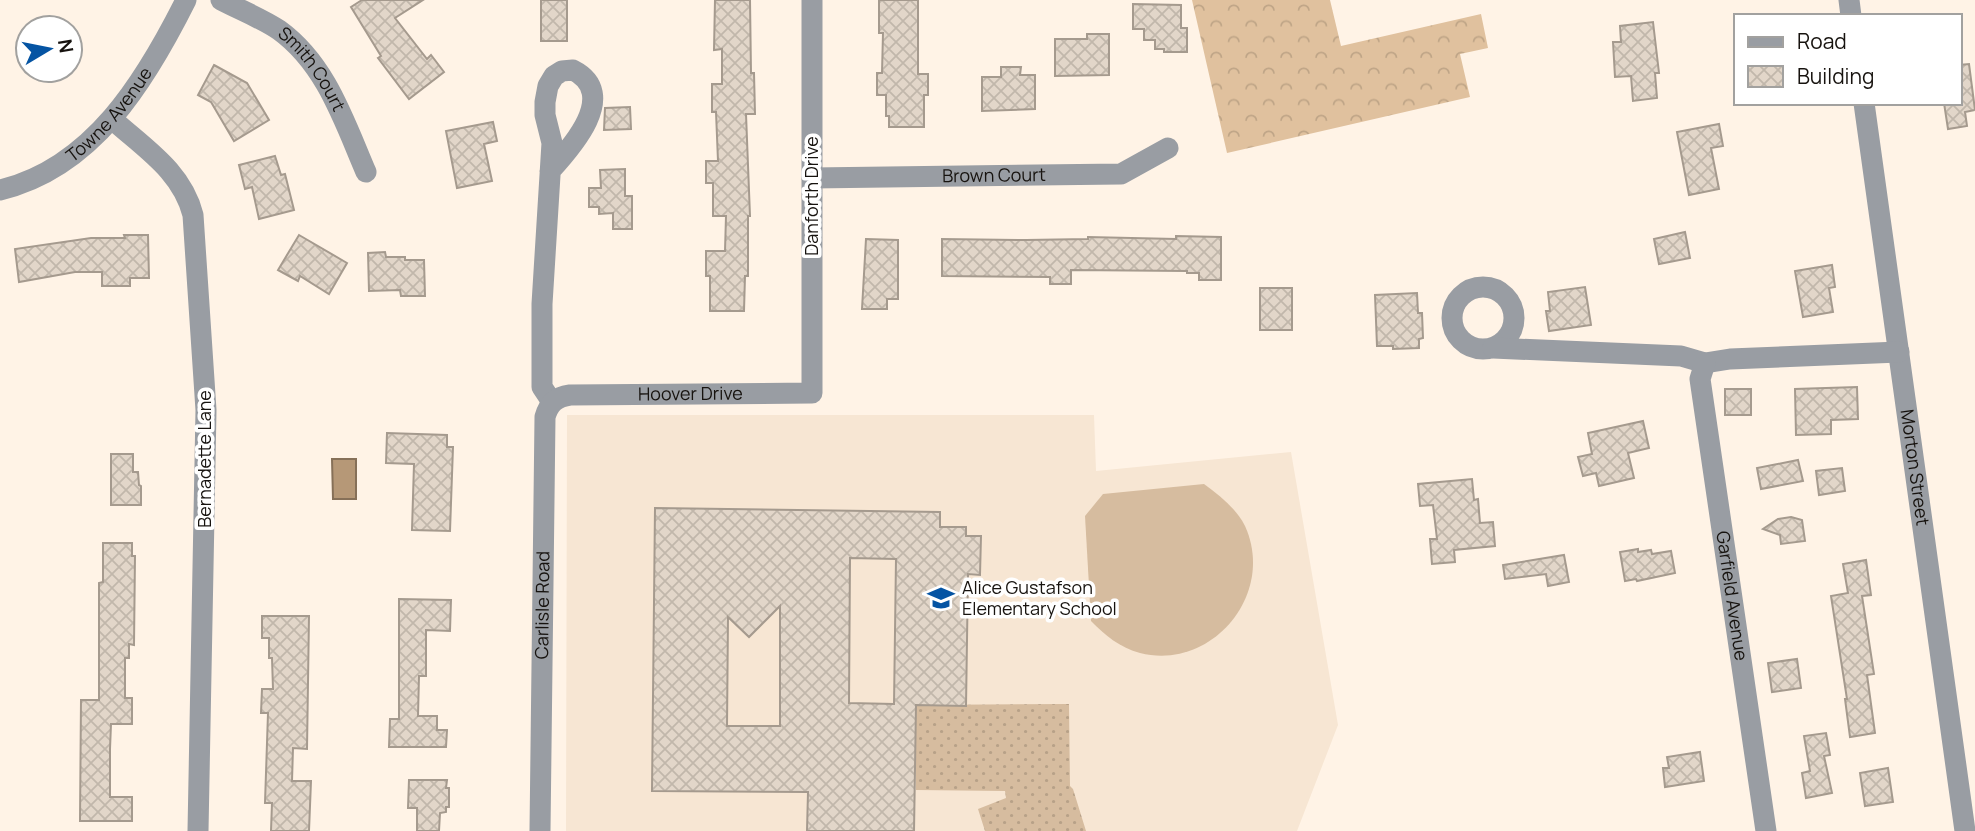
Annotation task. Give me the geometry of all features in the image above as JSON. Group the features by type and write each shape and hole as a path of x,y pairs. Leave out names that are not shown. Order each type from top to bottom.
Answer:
{"street":[{"name":"Towne Avenue","path":"0,190 23,184 77,152 112,119 155,58 186,0"},
{"name":"Smith Court","path":"221,0 279,30 307,55 330,89 366,172"},
{"name":"Danforth Drive","path":"812,0 812,393"},
{"name":"Morton Street","path":"1864,105 1965,831"},
{"name":"Bernadette Lane","path":"112,119 173,173 189,199 193,215 206,410 198,831"},
{"name":"Brown Court","path":"812,178 1121,174 1168,148"},
{"path":"550,171 542,304 542,387 561,398"},
{"path":"1493,348 1681,356 1706,363 1730,359 1899,352"},
{"name":"Garfield Avenue","path":"1706,363 1700,379 1766,831"},
{"name":"Hoover Drive","path":"561,398 812,393"},
{"name":"Carlisle Road","path":"540,831 545,417 561,398"}],"shaded area":[{"name":"Alice Gustafson Elementary School","path":"567,415 1094,415 1096,471 1291,452 1338,725 1297,831 566,831"},
{"path":"332,459 356,459 356,499 333,499"},
{"path":"1204,484 1232,508 1245,526 1252,552 1252,577 1244,601 1231,622 1213,639 1191,650 1166,656 1140,653 1126,648 1107,636 1091,621 1085,516 1103,494"},
{"path":"1069,704 1070,786 1086,831 985,831 978,809 1006,798 1005,791 916,790 916,705"}],"green space":[{"path":"1192,0 1330,0 1341,46 1481,14 1488,48 1460,54 1470,97 1227,153"}],"building":[{"path":"362,0 423,0 395,18 427,59 431,55 444,72 409,99 378,58 381,56 351,7"},
{"path":"541,0 567,0 567,41 541,41"},
{"path":"715,0 750,0 751,73 754,73 755,114 746,114 750,216 744,311 710,311 710,276 706,276 706,251 725,251 726,216 713,216 713,183 706,183 706,161 718,161 716,112 712,112 712,84 722,84 722,49 714,50"},
{"path":"879,0 918,0 918,74 928,74 928,95 924,95 924,127 889,127 886,95 877,95 877,73 882,73 883,33 879,33"},
{"path":"1133,4 1181,5 1181,28 1187,28 1187,52 1164,52 1164,49 1155,49 1155,40 1144,40 1144,29 1133,29"},
{"path":"1653,22 1659,73 1655,73 1657,98 1633,101 1631,76 1615,77 1613,42 1621,42 1620,26"},
{"path":"1087,34 1109,34 1109,75 1055,76 1055,39 1087,39"},
{"path":"1969,64 1975,110 1965,112 1967,126 1948,129 1944,105 1961,105 1961,65"},
{"path":"214,65 247,83 269,120 234,141 211,102 198,95"},
{"path":"1001,67 1021,67 1020,75 1035,75 1035,109 982,111 982,77 1001,77"},
{"path":"630,107 631,129 604,130 605,108"},
{"path":"493,122 497,141 484,144 492,181 457,188 446,131"},
{"path":"1719,124 1723,146 1711,148 1719,189 1689,195 1677,132"},
{"path":"275,156 281,175 285,174 294,210 259,219 252,187 245,189 239,165"},
{"path":"625,169 625,196 632,196 632,229 613,229 613,213 599,214 599,207 589,207 589,188 601,188 600,170"},
{"path":"1685,232 1690,258 1659,264 1654,239"},
{"path":"124,235 148,235 149,278 130,278 130,286 102,286 102,272 75,272 19,282 15,249 91,238 125,238"},
{"path":"299,235 347,263 329,294 300,276 298,281 278,270"},
{"path":"1176,236 1221,237 1221,280 1199,280 1199,273 1187,271 1071,270 1071,284 1050,284 1050,277 942,276 942,239 1176,239"},
{"path":"866,239 898,240 898,299 887,299 887,309 862,309"},
{"path":"385,252 386,257 424,260 425,296 401,296 400,290 369,291 368,253"},
{"path":"1832,265 1835,287 1829,288 1833,312 1803,317 1795,271"},
{"path":"1585,287 1591,325 1549,331 1546,311 1550,311 1548,292"},
{"path":"1260,288 1292,288 1292,330 1260,330"},
{"path":"1417,293 1418,313 1422,313 1423,338 1419,339 1419,348 1393,349 1393,346 1377,346 1375,295"},
{"path":"1857,387 1858,419 1831,420 1831,434 1796,435 1795,389"},
{"path":"1725,389 1751,389 1751,415 1725,415"},
{"path":"1643,421 1649,448 1628,453 1634,478 1599,486 1596,473 1583,476 1578,457 1592,454 1588,433"},
{"path":"387,433 447,435 447,447 453,447 450,531 412,530 414,464 386,463"},
{"path":"111,454 133,454 133,472 138,472 141,486 141,505 111,505"},
{"path":"1798,460 1803,481 1761,489 1757,468"},
{"path":"1842,468 1845,491 1819,495 1816,471"},
{"path":"1472,479 1474,500 1478,499 1480,523 1493,522 1495,546 1454,550 1455,562 1432,564 1430,539 1437,539 1433,505 1420,506 1418,484"},
{"path":"655,508 940,512 940,527 966,527 966,536 981,536 980,575 968,574 966,706 916,705 914,831 807,831 808,792 652,791","holes":["850,558 896,559 894,704 849,703","780,606 780,726 727,726 728,617 749,637"]},
{"path":"1791,517 1802,520 1805,541 1781,544 1780,535 1763,529 1778,519"},
{"path":"103,543 132,543 132,556 135,556 134,645 129,644 129,658 125,658 125,698 132,698 132,724 111,724 110,749 110,797 132,797 132,821 80,821 81,700 99,700 99,583 103,582"},
{"path":"1638,549 1638,552 1651,550 1652,554 1671,551 1675,573 1625,581 1620,552"},
{"path":"1564,555 1569,582 1548,586 1546,574 1505,579 1503,565"},
{"path":"1866,560 1871,595 1862,596 1874,674 1867,675 1875,733 1850,737 1847,699 1831,596 1848,593 1843,564"},
{"path":"399,599 451,600 450,631 426,630 426,676 419,676 418,716 437,716 437,730 447,730 446,747 389,747 390,719 399,719"},
{"path":"262,616 309,616 307,749 293,748 292,781 311,781 309,831 271,831 272,803 265,803 268,713 261,713 262,689 273,689 272,658 269,658 269,638 262,638"},
{"path":"1797,659 1801,688 1772,692 1768,663"},
{"path":"1826,733 1830,755 1824,756 1832,793 1806,798 1802,773 1810,771 1804,736"},
{"path":"1700,752 1704,781 1665,787 1663,768 1669,768 1667,757"},
{"path":"1888,768 1893,802 1865,806 1860,773"},
{"path":"409,780 447,780 449,807 446,807 446,812 440,813 439,831 417,831 417,808 408,808"}],"place":[{"name":"Alice Gustafson Elementary School","path":"941,598"}]}
